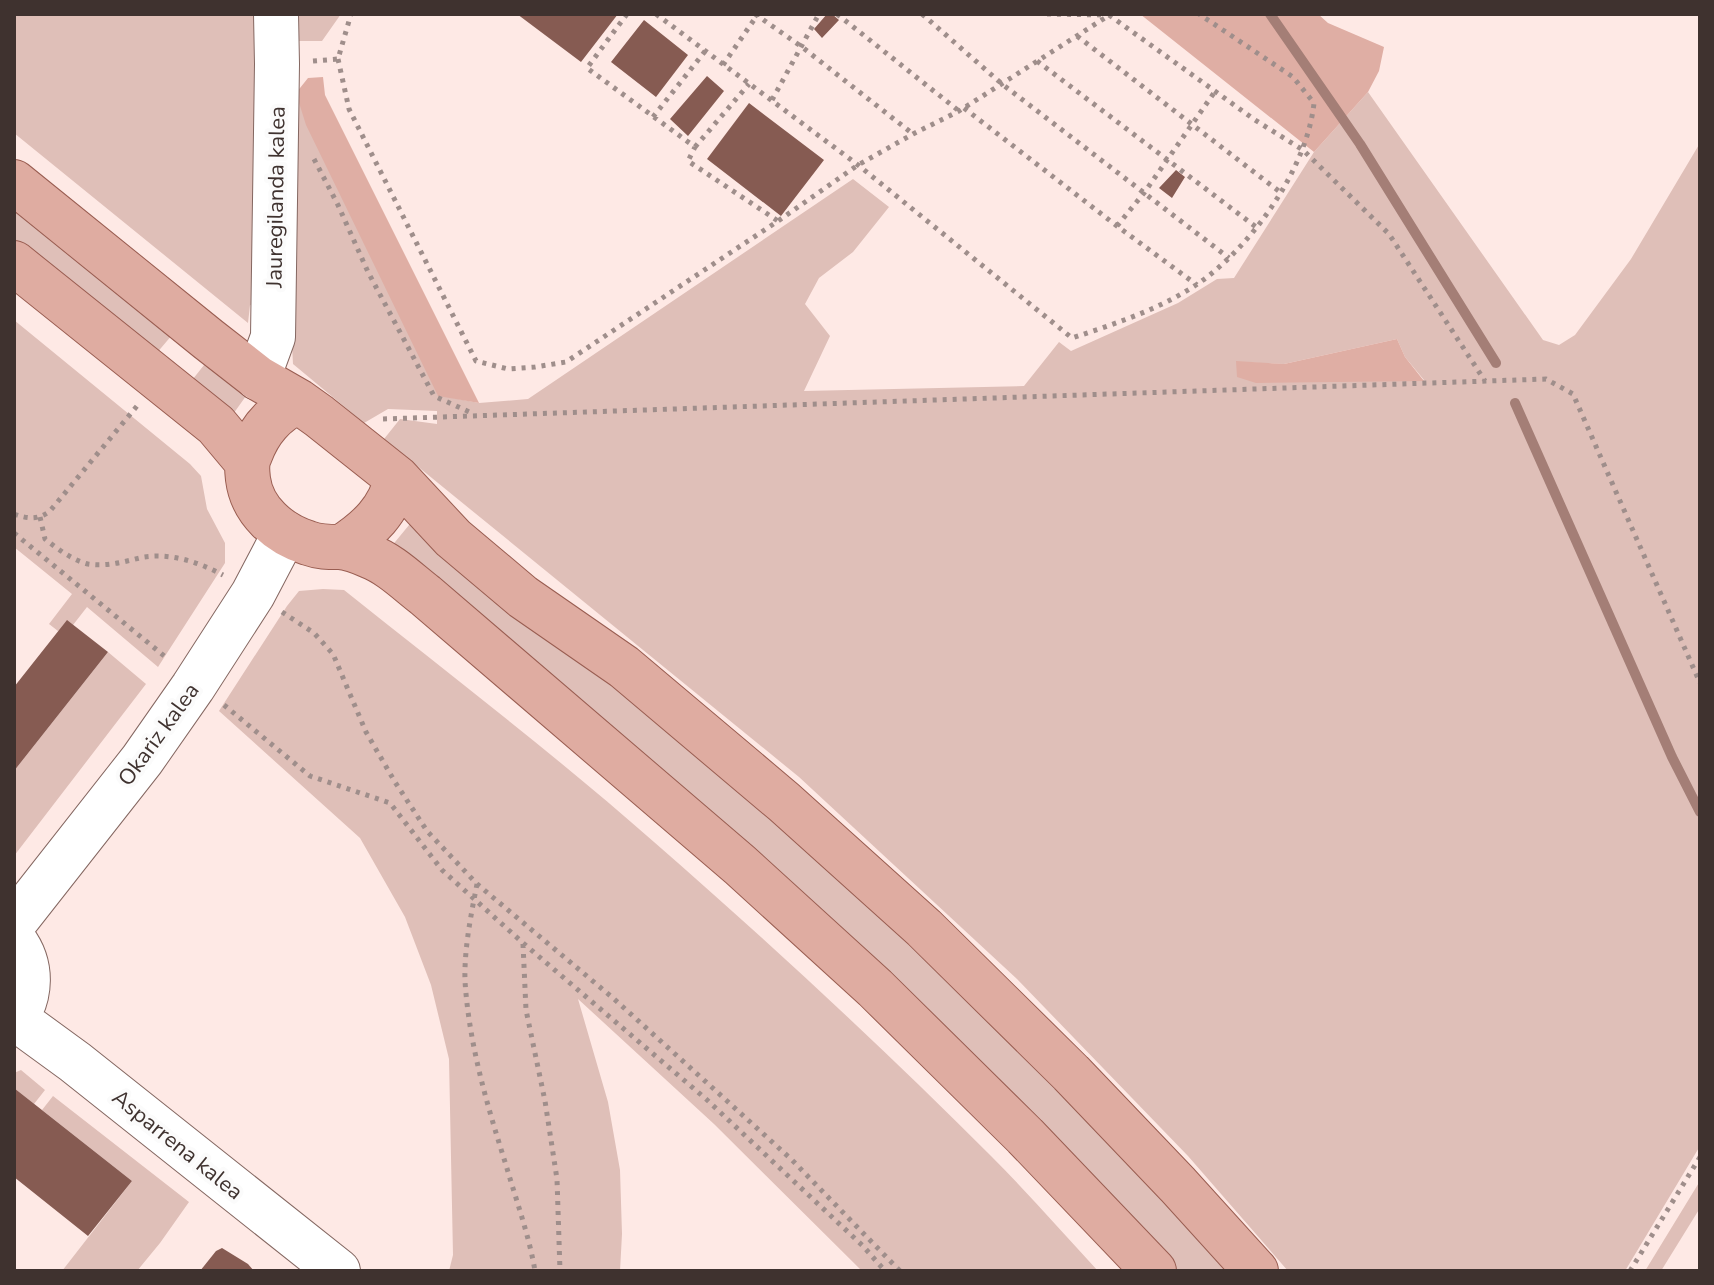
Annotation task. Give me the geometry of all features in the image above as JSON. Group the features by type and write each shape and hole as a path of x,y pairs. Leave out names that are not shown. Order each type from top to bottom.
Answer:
{"main road":[{"path":"14,182 258,378 298,401 397,478 453,538 523,597 624,667 784,802 924,928 1071,1073 1256,1271"},
{"path":"14,263 216,425 247,462"},
{"path":"298,401 283,409 268,423 255,441 247,462 250,493 262,513 285,533 305,543 323,548 342,547 371,556 392,568 740,865 875,988 1025,1136 1154,1271"},
{"path":"342,547 366,531 394,492 397,478"}],"street":[{"name":"Jauregilanda kalea","path":"258,378 273,337 276,14"},
{"name":"Okariz kalea","path":"14,923 142,760 193,687 253,594 285,533"},
{"path":"14,940 22,950 29,974 27,997 15,1020"},
{"name":"Asparrena kalea","path":"15,1020 75,1062 338,1271"}],"path":[{"path":"351,14 338,59 349,109 476,361 508,369 566,362 858,165 962,109 1109,15"},
{"path":"627,14 587,68 695,147"},
{"path":"656,14 858,165 1072,338 1141,315 1197,285 1229,258 1256,228 1303,150 1314,103 1293,77 1199,14"},
{"path":"723,65 757,14 913,134"},
{"path":"772,100 819,14"},
{"path":"837,14 1197,285"},
{"path":"922,14 1002,84 1229,258"},
{"path":"1050,14 1109,15 1255,120 1303,150 1389,234 1485,381"},
{"path":"1077,36 1280,192"},
{"path":"653,117 706,50"},
{"path":"277,64 338,59"},
{"path":"1037,61 1256,228"},
{"path":"749,84 695,147 688,161 778,221"},
{"path":"1117,226 1144,193 1216,90"},
{"path":"311,153 368,272 434,396 478,416"},
{"path":"348,439 379,420 1546,379 1573,394 1700,683"},
{"path":"14,514 26,518 40,517 50,511 139,405"},
{"path":"40,517 45,539 68,556 88,564 113,564 148,557 187,560 217,572 314,633 333,654 366,732 427,831 477,884 613,998 792,1160 900,1271"},
{"path":"14,533 172,662"},
{"path":"214,696 310,776 390,803 442,870 706,1099 863,1246 885,1271"},
{"path":"477,884 469,927 465,979 475,1058 535,1271"},
{"path":"523,943 526,1010 557,1179 560,1271"},
{"path":"1630,1271 1700,1157"}],"shaded area":[{"path":"14,14 266,14 260,307 250,305 248,323 14,133"},
{"path":"294,14 341,14 322,41 298,41"},
{"path":"1140,14 1318,14 1328,23 1384,47 1379,71 1368,92 1314,152"},
{"path":"323,77 325,95 479,403 438,396 306,125 296,93 308,78"},
{"path":"1368,92 1543,340 1559,345 1575,335 1631,259 1700,143 1700,1146 1625,1271 1288,1271 1188,1156 1017,979 799,777 384,439 400,419 437,424 437,411 388,409 364,423 293,364 289,287 296,93 438,395 479,403 528,399 853,179 889,207 853,252 819,278 805,304 830,336 804,391 1024,386 1059,342 1071,351 1178,303 1217,279 1234,278 1314,152","holes":["1397,339 1405,357 1424,380 1236,362 1284,364"]},
{"path":"14,195 178,328 150,361 14,250"},
{"path":"14,320 201,476 207,509 225,543 225,563 158,667 87,607 73,625 58,631 49,624 72,594 14,547"},
{"path":"1397,339 1405,357 1424,381 1256,383 1237,377 1236,361 1284,364"},
{"path":"212,355 251,389 226,424 185,389"},
{"path":"414,519 712,763 880,914 1028,1056 1229,1271 1176,1271 1095,1181 386,553"},
{"path":"344,590 539,745 697,880 950,1115 1098,1271 862,1271 714,1124 578,999 608,1102 620,1170 620,1271 449,1271 453,1255 449,1059 431,985 405,917 360,838 219,711 299,591"},
{"path":"108,652 146,684 14,856 14,771"},
{"path":"21,1070 45,1090 34,1104 14,1088 14,1073"},
{"path":"53,1096 189,1202 137,1271 62,1271 132,1181 42,1110"},
{"path":"1700,1181 1700,1208 1661,1271 1645,1271"}],"building":[{"path":"517,14 618,14 581,62"},
{"path":"827,14 839,20 822,38 814,29"},
{"path":"644,20 688,55 656,97 611,62"},
{"path":"707,76 724,91 688,136 670,119"},
{"path":"749,103 824,160 781,216 707,159"},
{"path":"1176,170 1185,177 1172,198 1159,188"},
{"path":"67,620 108,652 14,771 14,687"},
{"path":"14,1088 132,1181 88,1236 14,1177"},
{"path":"222,1248 248,1264 254,1271 200,1271"}],"waterway":[{"path":"1270,14 1360,144 1496,363"},
{"path":"1515,403 1672,757 1700,812"}]}
